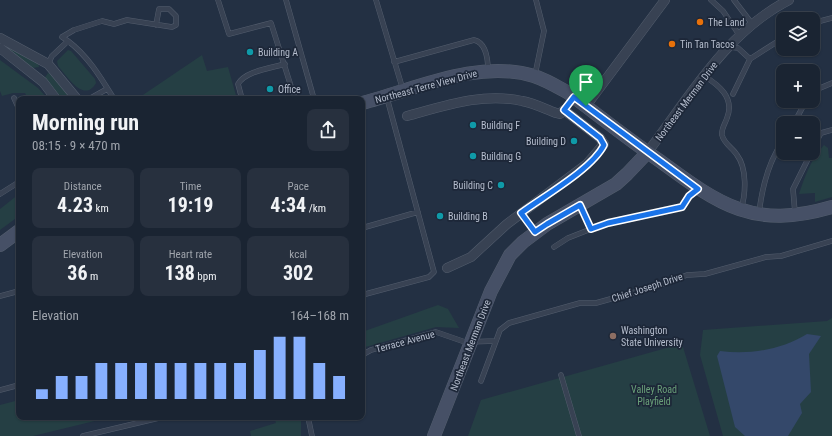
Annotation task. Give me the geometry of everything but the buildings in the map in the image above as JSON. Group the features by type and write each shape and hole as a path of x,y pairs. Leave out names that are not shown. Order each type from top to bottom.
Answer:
{"main road":[{"name":"Northeast Terre View Drive","path":"365,102 460,76 488,71 511,72 534,76 551,82 574,97 647,153 698,189 727,206 758,214 795,215 832,207"},
{"name":"Northeast Merman Drive","path":"434,436 491,291 503,266 516,248 547,224 616,184 628,174 647,153"},
{"path":"0,245 16,233"}],"street":[{"path":"586,106 665,0"},
{"name":"Northeast Merman Drive","path":"647,153 704,76 730,46 779,2 789,0"},
{"path":"0,38 48,64 75,96"},
{"path":"0,48 43,82 54,96"},
{"path":"35,76 48,64"},
{"path":"407,116 462,102 489,98 521,100 560,114 574,97"},
{"path":"447,268 472,258 507,224 566,181 586,164 603,146 604,142 600,138 564,110"}],"lane":[{"path":"218,0 229,34 271,23 294,96"},
{"path":"286,0 313,96"},
{"path":"376,0 403,92"},
{"path":"534,76 544,31 536,0"},
{"path":"711,0 723,11 740,36"},
{"path":"734,0 753,25"},
{"path":"112,96 77,48 62,37 74,30 102,21 114,24 127,20 156,25 172,27 176,25 176,16 169,9 159,9 156,25"},
{"path":"820,21 832,18"},
{"path":"394,62 474,40 479,41 482,45 488,61 488,71"},
{"path":"48,64 52,56 68,41"},
{"path":"733,94 750,58 776,42"},
{"path":"730,46 738,48 750,58"},
{"path":"241,96 238,84 241,79 247,75 284,64"},
{"path":"704,76 725,91 728,104 728,116 722,128 722,136 728,146 738,155 743,169 745,183 743,202 740,209"},
{"path":"820,88 832,84"},
{"path":"95,96 108,89"},
{"path":"365,294 429,277 434,272 387,96"},
{"path":"14,98 16,102"},
{"path":"820,135 821,133 832,130"},
{"path":"758,214 762,188 776,153"},
{"path":"795,215 793,189 808,160"},
{"path":"0,194 16,184"},
{"path":"554,247 568,238 608,223 682,207 689,196 698,189"},
{"path":"580,205 591,229"},
{"path":"365,227 418,212"},
{"path":"521,213 535,232"},
{"name":"Chief Joseph Drive","path":"481,381 500,330 509,323 580,304 596,304 661,285 687,275 705,274 766,257 781,256 832,241"},
{"path":"0,296 16,292"},
{"name":"Terrace Avenue","path":"365,353 371,350 436,332 465,342 471,342"},
{"path":"471,342 496,341"},
{"path":"561,375 579,436"},
{"path":"0,390 16,386"},
{"path":"83,436 150,420"},
{"path":"309,420 312,436"}],"green space":[{"path":"0,42 38,63 39,67 33,68 0,45"},
{"path":"68,50 71,51 95,79 96,83 91,89 86,91 76,86 58,66 57,61"},
{"path":"202,55 207,71 228,67 236,96 141,96"},
{"path":"0,60 38,88 45,96 26,96 25,93 13,93 2,96 0,91"},
{"path":"48,73 50,74 69,96 60,96 44,79"},
{"path":"824,145 828,148 829,158 832,158 832,197 815,202 815,193 799,194 806,174 813,160 820,160 820,149"},
{"path":"16,196 16,218 0,230 0,209"},
{"path":"438,305 448,309 459,328 436,327 365,347 365,331"},
{"path":"832,318 832,436 723,436 700,355 703,330 827,321"},
{"name":"Valley Road Playfield","path":"677,345 683,347 710,436 468,436 481,400"},
{"path":"16,401 16,420 99,420 33,436 0,436 0,405"},
{"path":"275,420 301,420 301,436 251,436 250,431 276,423"}],"water":[{"path":"807,334 821,336 809,354 811,392 800,404 802,413 788,436 745,436 735,427 717,356 720,351 753,352 765,350 787,344"}],"place":[{"name":"The Land","path":"700,22"},
{"name":"Tin Tan Tacos","path":"672,44"},
{"name":"Building A","path":"250,52"},
{"name":"Office","path":"270,89"},
{"name":"Building F","path":"473,125"},
{"name":"Building D","path":"574,141"},
{"name":"Building G","path":"473,156"},
{"name":"Building C","path":"501,185"},
{"name":"Building B","path":"440,216"},
{"name":"Washington State University","path":"613,336"}],"route":[{"path":"574,97 586,106 647,153 698,189 689,196 682,207 661,213 608,223 591,229 580,205 535,232 521,213 566,181 602,149 604,142 564,110 574,97"}]}
